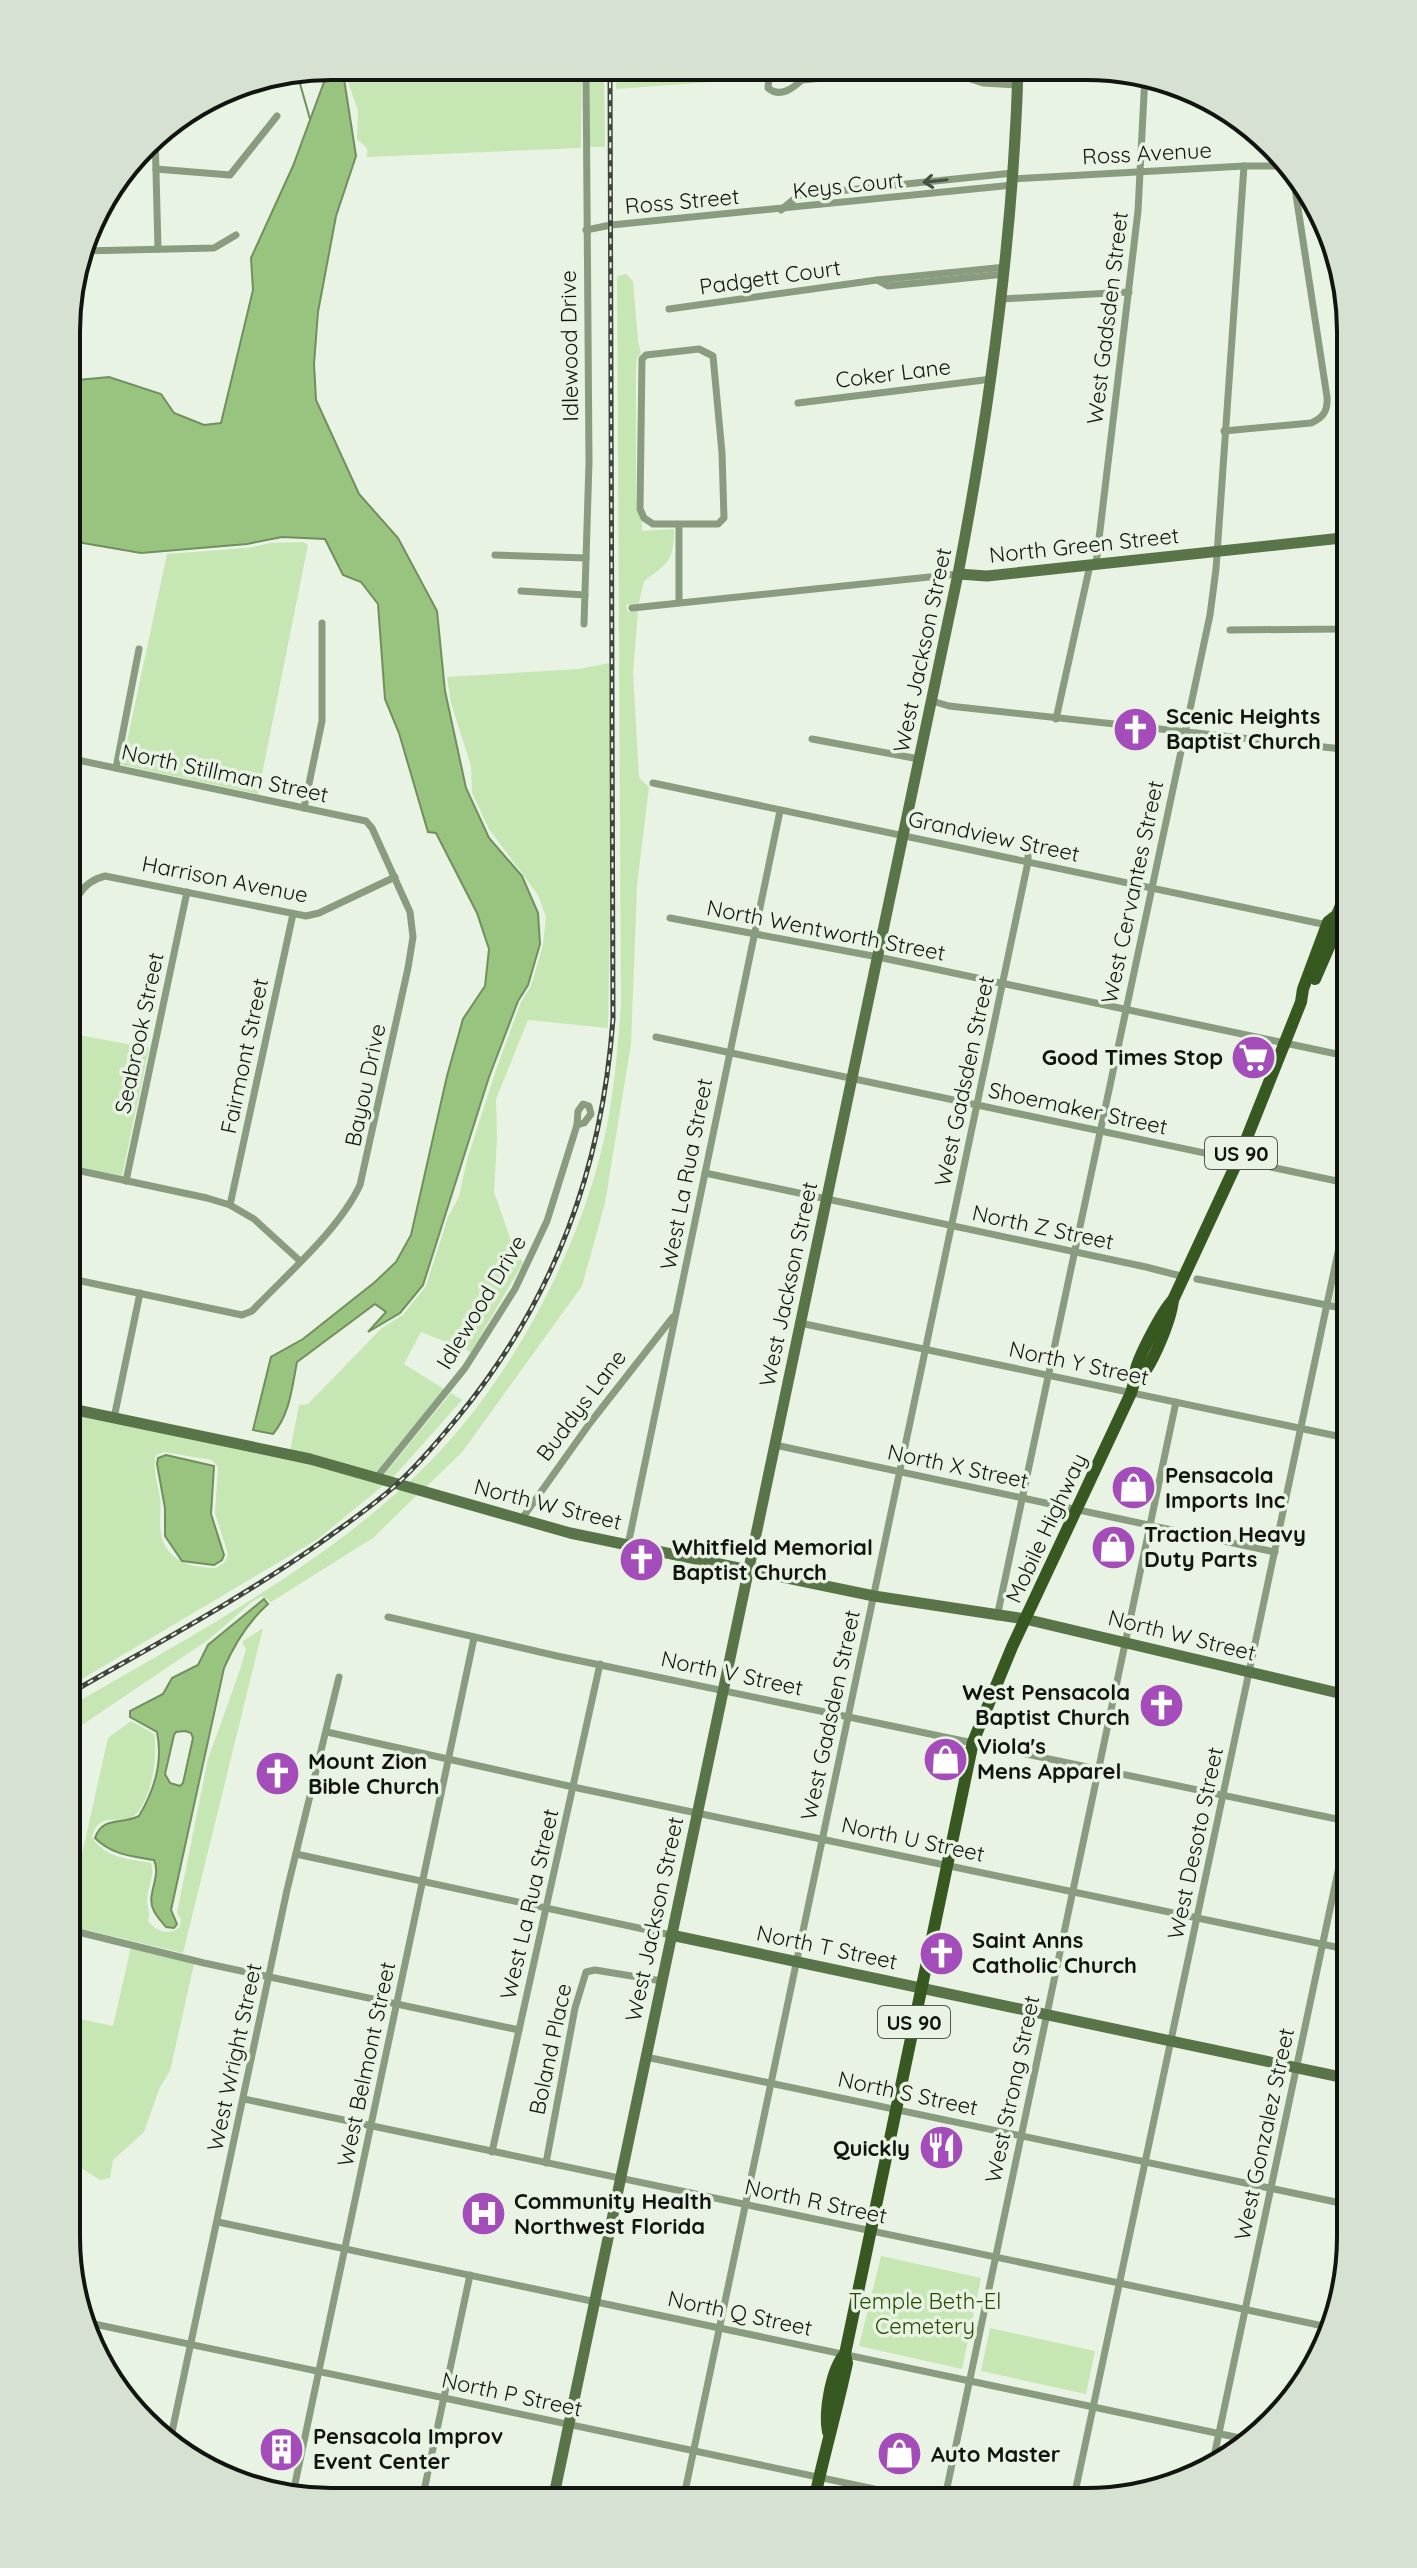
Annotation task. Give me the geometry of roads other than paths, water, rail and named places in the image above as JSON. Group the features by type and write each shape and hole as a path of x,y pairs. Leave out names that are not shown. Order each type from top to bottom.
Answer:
{"main road":[{"name":"Mobile Highway","path":"973,1742 1025,1619 1172,1313 1173,1300 1191,1278 1301,1002 1310,992 1337,927"},
{"name":"US 90","path":"817,2488 847,2363 845,2354 973,1742"}],"street":[{"name":"Idlewood Drive","path":"584,624 589,462 586,80"},
{"path":"974,80 1017,85"},
{"name":"West Jackson Street","path":"555,2488 958,574 992,379 1002,299 1013,179 1017,80"},
{"name":"West Gadsden Street","path":"1056,719 1093,565 1129,292 1141,171 1144,87"},
{"path":"156,169 230,175 277,116"},
{"path":"156,152 158,249"},
{"name":"West Cervantes Street","path":"997,1617 1210,615 1244,166"},
{"name":"Ross Avenue","path":"1013,179 1275,166"},
{"name":"Keys Court","path":"781,210 799,195 1013,179"},
{"name":"Keys Court","path":"781,210 1013,179"},
{"path":"1224,431 1311,423 1321,418 1327,409 1296,193"},
{"name":"Ross Street","path":"586,230 611,225 781,210"},
{"path":"93,251 214,248 236,235"},
{"name":"Padgett Court","path":"669,309 877,280 1005,271"},
{"path":"1002,299 1129,292"},
{"path":"699,349 713,356 725,514 718,524 679,525 653,524 644,518 640,509 641,363 646,355 699,349"},
{"name":"Coker Lane","path":"798,403 992,379"},
{"path":"679,525 679,602"},
{"name":"North Green Street","path":"632,608 958,574 987,576 1337,538"},
{"path":"495,555 586,558"},
{"path":"521,591 585,595"},
{"path":"304,808 322,721 322,623"},
{"path":"1230,630 1337,629"},
{"path":"116,768 139,649"},
{"path":"932,701 949,706 1056,719 1337,748"},
{"path":"812,739 919,759"},
{"name":"North Stillman Street","path":"80,760 366,821 372,828"},
{"name":"Grandview Street","path":"653,783 1337,924"},
{"name":"West La Rua Street","path":"628,1545 780,811"},
{"name":"Bayou Drive","path":"140,1293 246,1315 348,1207 366,1167 412,946 410,912 372,828"},
{"name":"West Gadsden Street","path":"686,2488 1003,983 1028,862 1028,842"},
{"name":"Harrison Avenue","path":"80,893 97,878 113,876 306,916 319,913 395,877"},
{"name":"Seabrook Street","path":"126,1181 187,892"},
{"name":"Fairmont Street","path":"230,1205 293,914"},
{"name":"North Wentworth Street","path":"670,918 878,957 1337,1054"},
{"name":"Shoemaker Street","path":"656,1037 1337,1181"},
{"name":"Idlewood Drive","path":"377,1477 465,1368 515,1289 547,1221 577,1125"},
{"path":"80,1171 230,1205 254,1219 300,1261"},
{"name":"North Z Street","path":"705,1173 1336,1307"},
{"name":"West Desoto Street","path":"1076,2488 1337,1260"},
{"path":"80,1281 140,1293 114,1418"},
{"name":"Buddys Lane","path":"521,1520 598,1412 674,1315"},
{"name":"North Y Street","path":"800,1323 1049,1375 1134,1387 1176,1402 1336,1436"},
{"name":"West Strong Street","path":"947,2488 1176,1402"},
{"name":"North W Street","path":"80,1411 310,1459 521,1520 628,1545 874,1596 1025,1619 1336,1693"},
{"name":"North X Street","path":"775,1445 1275,1552"},
{"name":"North V Street","path":"388,1617 474,1638 1336,1818"},
{"name":"West Belmont Street","path":"295,2485 474,1638"},
{"name":"West La Rua Street","path":"492,2152 600,1664"},
{"name":"West Wright Street","path":"172,2431 296,1854 339,1677"},
{"name":"North U Street","path":"327,1732 573,1787 1336,1947"},
{"name":"North T Street","path":"296,1854 1336,2076"},
{"name":"West Gonzalez Street","path":"1215,2452 1336,1879"},
{"path":"80,1932 269,1977 519,2030"},
{"name":"Boland Place","path":"546,2163 575,2008 586,1972 595,1970 662,1981"},
{"name":"North S Street","path":"646,2057 1336,2202"},
{"name":"North R Street","path":"244,2099 1320,2325"},
{"name":"North Q Street","path":"218,2222 1237,2437"},
{"path":"425,2488 470,2275"},
{"name":"North P Street","path":"96,2324 873,2488"}],"waterway":[{"path":"300,82 310,119"}],"railway":[{"path":"80,1688 289,1564 388,1492 429,1452 492,1372 521,1327 567,1231 584,1180 598,1128 613,1019 610,80"}],"place":[{"name":"Scenic Heights Baptist Church","path":"1135,729"},
{"name":"Good Times Stop","path":"1254,1057"},
{"name":"Pensacola Imports Inc","path":"1134,1488"},
{"name":"Traction Heavy Duty Parts","path":"1113,1547"},
{"name":"Whitfield Memorial Baptist Church","path":"641,1560"},
{"name":"West Pensacola Baptist Church","path":"1161,1705"},
{"name":"Viola's Mens Apparel","path":"946,1759"},
{"name":"Mount Zion Bible Church","path":"277,1774"},
{"name":"Saint Anns Catholic Church","path":"941,1953"},
{"name":"Quickly","path":"941,2148"},
{"name":"Community Health Northwest Florida","path":"483,2214"},
{"name":"Pensacola Improv Event Center","path":"282,2449"},
{"name":"Auto Master","path":"900,2454"}],"park label":[{"name":"Temple Beth-El Cemetery","path":"925,2314"}]}
